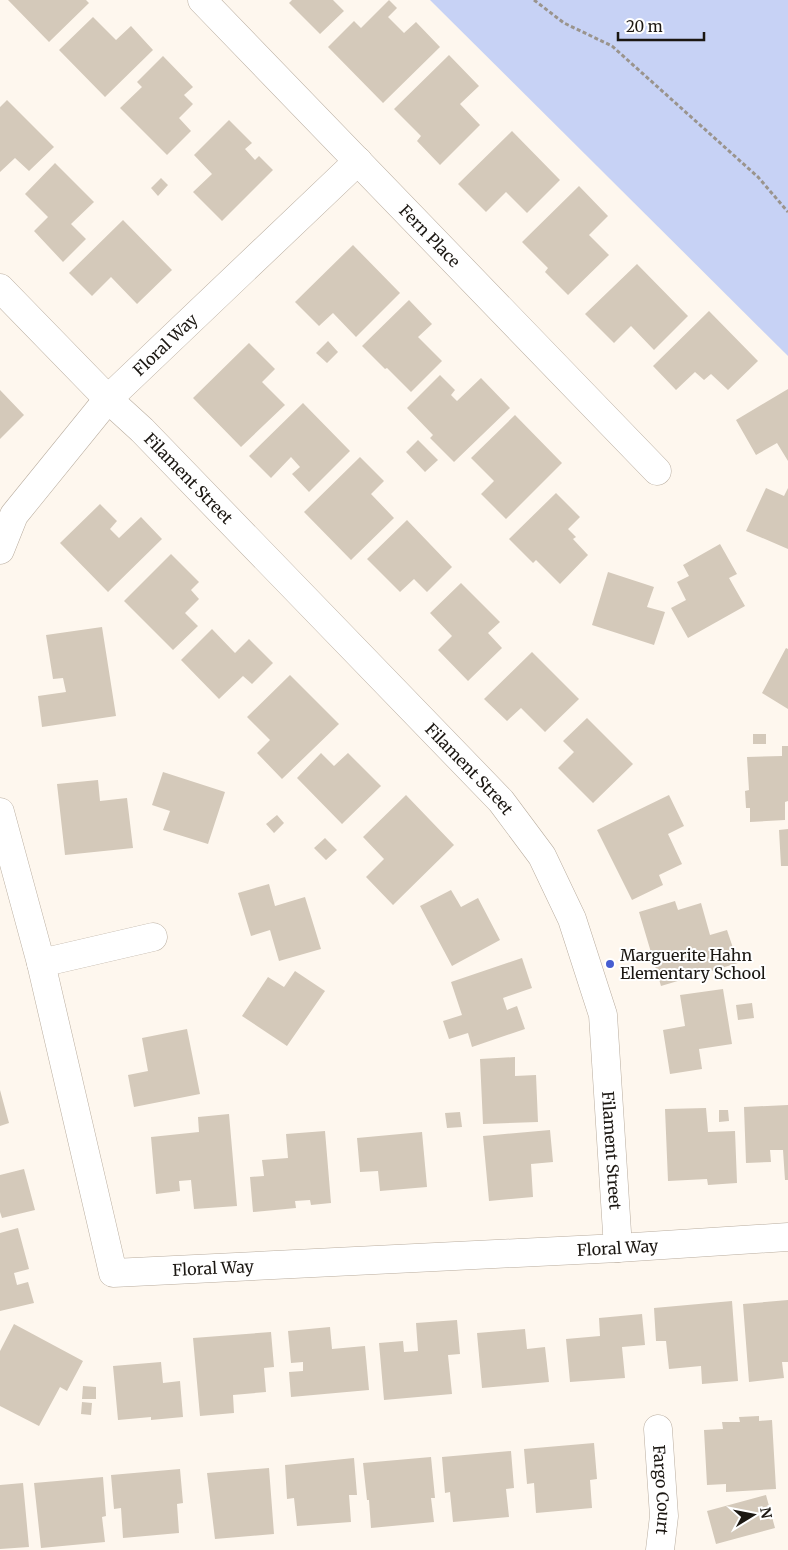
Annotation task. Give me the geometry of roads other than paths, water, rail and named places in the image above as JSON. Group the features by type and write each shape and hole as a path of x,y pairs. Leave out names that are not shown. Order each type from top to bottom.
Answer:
{"street":[{"name":"Fern Place","path":"202,0 657,470"},
{"name":"Floral Way","path":"0,550 14,515 108,399 358,161"},
{"name":"Filament Street","path":"0,288 108,399 142,430 501,801 542,856 572,919 603,1015 618,1248"},
{"name":"Floral Way","path":"0,812 41,963 113,1273 788,1238"},
{"path":"41,963 153,937"},
{"name":"Fargo Court","path":"658,1429 664,1516 660,1550"}],"place":[{"name":"Marguerite Hahn Elementary School","path":"610,964"}]}
